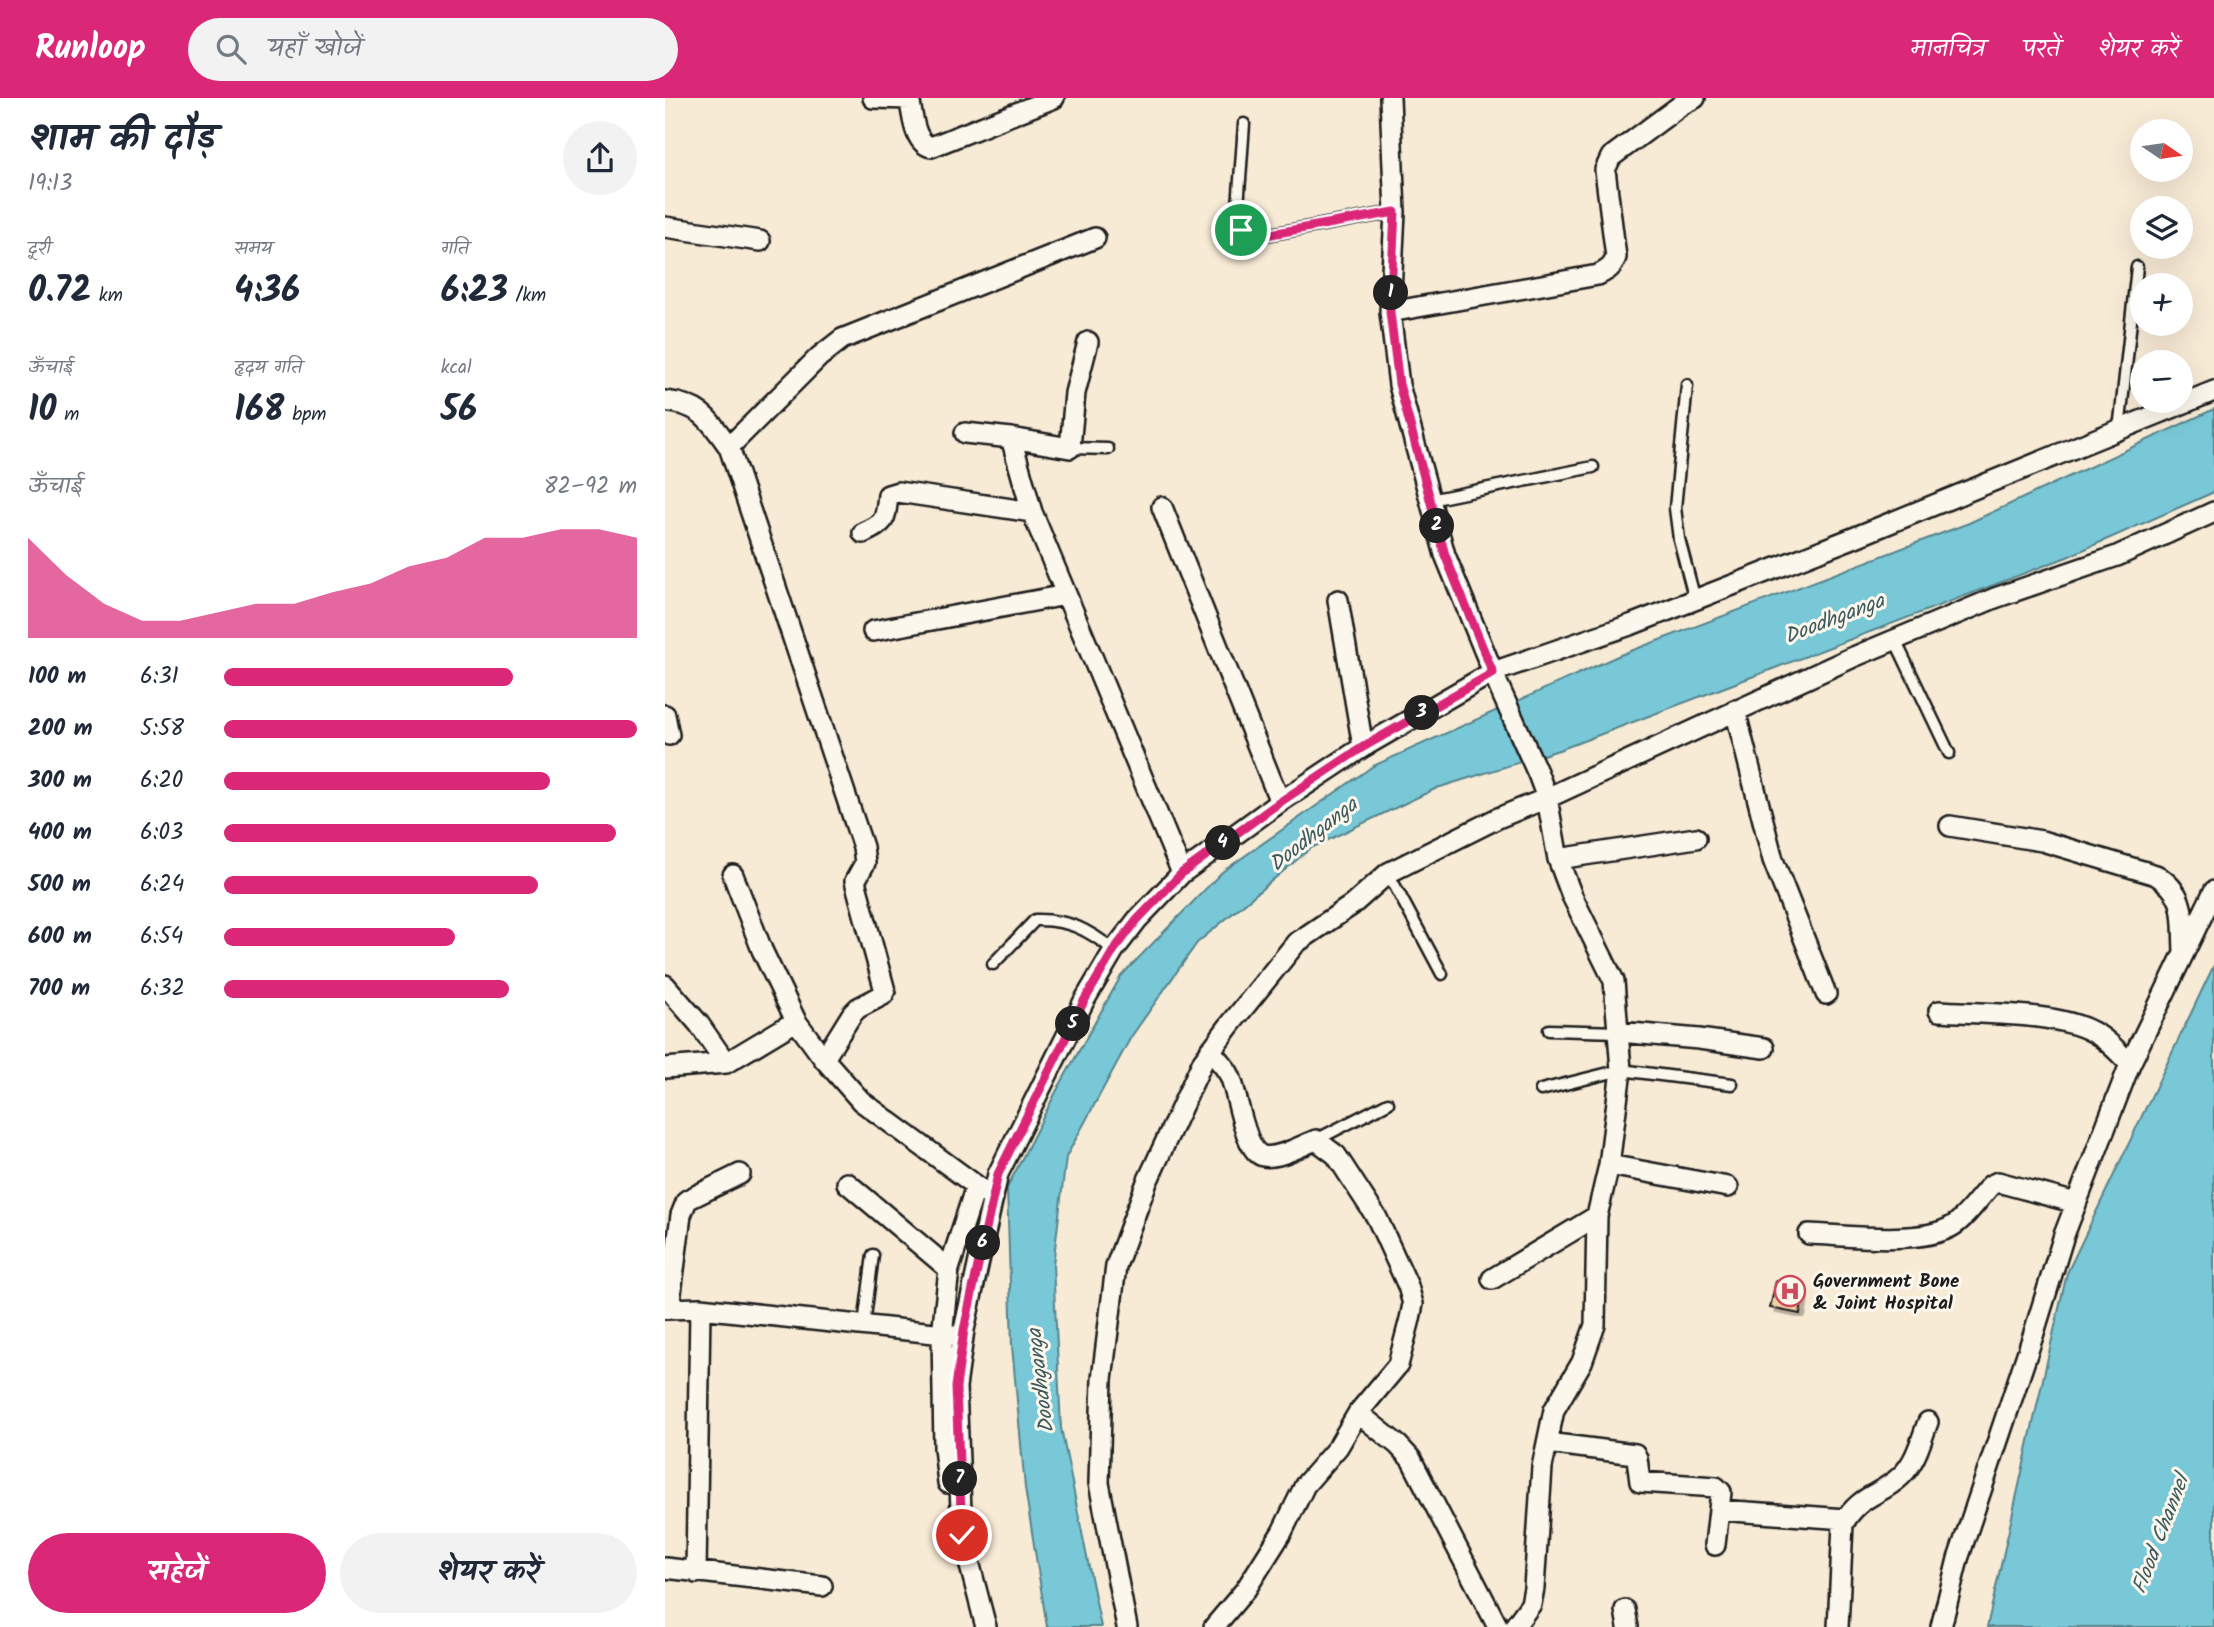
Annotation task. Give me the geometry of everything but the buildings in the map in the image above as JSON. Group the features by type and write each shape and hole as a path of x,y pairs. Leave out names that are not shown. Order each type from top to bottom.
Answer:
{"street":[{"path":"873,98 909,99 917,135 923,144 931,147 1054,98"},
{"path":"1390,98 1395,212 1390,312 1399,384 1445,555 1547,798 1558,859 1592,940 1614,981 1619,1032 1621,1070 1609,1165 1597,1216 1595,1325 1582,1362 1554,1410 1541,1480 1534,1588 1531,1604 1514,1627"},
{"path":"1390,312 1608,271 1616,257 1605,177 1607,163 1611,157 1681,105 1695,98"},
{"path":"665,227 760,241"},
{"path":"729,447 819,357 842,339 1095,238"},
{"path":"965,433 1070,448 1075,393 1088,342"},
{"path":"962,1535 956,1387 963,1335 998,1174 1084,1001 1114,950 1137,920 1182,873 1280,802 1363,747 1496,680 2214,391"},
{"path":"665,401 692,407 705,414 729,447 863,847 865,863 855,881 885,987 883,995 852,1014 824,1059"},
{"path":"1011,438 1033,512 1182,873"},
{"path":"863,533 883,522 887,515 888,495 898,492 1033,512"},
{"path":"1162,507 1280,802"},
{"path":"1127,1627 1099,1483 1102,1379 1115,1266 1147,1182 1210,1050 1296,943 1352,905 1388,873 1498,818 1895,640 1995,598 2117,556 2214,512"},
{"path":"873,631 1066,595"},
{"path":"1338,600 1363,747"},
{"path":"1735,710 1773,860 1826,994"},
{"path":"665,715 669,735"},
{"path":"1950,826 2042,841 2156,875 2169,883 2178,894 2184,952"},
{"path":"1558,859 1696,838"},
{"path":"733,875 762,950 796,1021 824,1059 861,1101 993,1198"},
{"path":"1941,1627 1958,1559 2064,1235 2130,1063 2214,891"},
{"path":"665,985 699,1024 726,1063"},
{"path":"1939,1011 2051,1019 2077,1024 2101,1037 2130,1063"},
{"path":"665,1068 726,1063 796,1021"},
{"path":"1619,1032 1764,1048"},
{"path":"1210,1050 1230,1075 1249,1143 1257,1153 1266,1156 1276,1154 1316,1140 1336,1155 1377,1219 1408,1286 1413,1304 1398,1365 1358,1413 1338,1447 1305,1485 1282,1532 1246,1589 1214,1627"},
{"path":"1609,1165 1728,1187"},
{"path":"740,1174 687,1200 681,1215 667,1309 700,1308 941,1335 963,1335"},
{"path":"1809,1234 1908,1237 1935,1234 1958,1223 1991,1185 1998,1182 2076,1203"},
{"path":"847,1183 949,1269"},
{"path":"976,1186 949,1269 941,1335 944,1448 951,1505 962,1535 986,1627"},
{"path":"1492,1279 1597,1216"},
{"path":"696,1573 700,1308"},
{"path":"1358,1413 1411,1459 1499,1627"},
{"path":"1838,1627 1842,1530 1846,1519 1850,1511 1863,1499 1904,1474 1916,1455 1927,1422"},
{"path":"1548,1443 1635,1454 1640,1482 1716,1487 1721,1492 1715,1545"},
{"path":"1719,1510 1846,1519"},
{"path":"665,1568 822,1586"}],"lane":[{"path":"1244,124 1237,221 1238,226 1246,233 1271,234 1395,212"},
{"path":"2119,431 2137,267"},
{"path":"1687,385 1675,508 1679,539 1696,600"},
{"path":"1070,448 1108,449"},
{"path":"1430,500 1593,467"},
{"path":"1895,640 1949,753"},
{"path":"1388,873 1442,974"},
{"path":"993,964 1035,920 1065,922 1081,928 1114,950"},
{"path":"1549,1030 1619,1032"},
{"path":"1541,1090 1621,1070 1732,1084"},
{"path":"1316,1140 1388,1103"},
{"path":"864,1325 873,1255"}],"water":[{"name":"Doodhganga","path":"2214,409 2214,492 2067,557 1562,749 1437,788 1311,848 1197,943 1131,1037 1066,1157 1053,1265 1061,1428 1101,1627 1047,1627 1025,1488 1012,1346 1007,1188 1056,1092 1121,976 1222,872 1373,766 1620,655 1969,523"},
{"name":"Flood Channel","path":"2214,965 2214,1627 1987,1627 2067,1273"}],"place":[{"name":"Government Bone & Joint Hospital","path":"1790,1291"}],"route":[{"path":"962,1535 956,1387 964,1330 998,1174 1084,1001 1114,950 1137,920 1182,873 1280,802 1363,747 1493,673 1445,555 1399,384 1390,312 1395,212 1271,234 1252,234 1241,230"}]}
